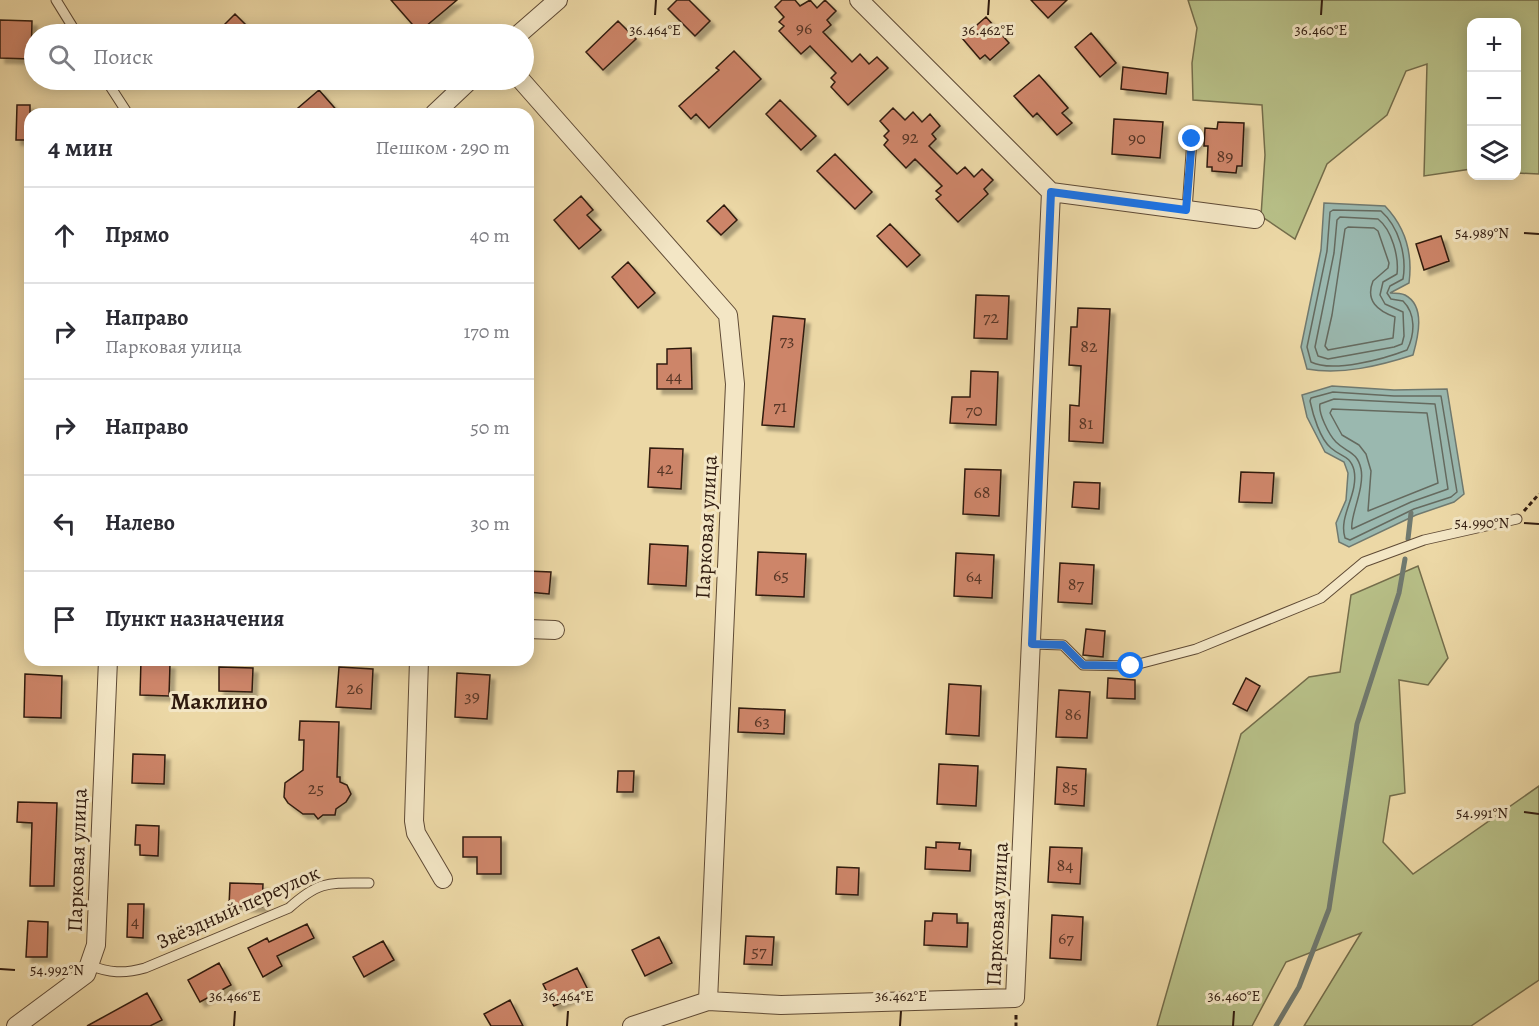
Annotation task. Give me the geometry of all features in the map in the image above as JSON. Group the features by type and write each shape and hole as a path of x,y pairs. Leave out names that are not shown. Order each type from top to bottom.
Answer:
{"street":[{"path":"530,24 558,0"},
{"path":"859,0 1051,192 1255,219"},
{"path":"440,108 459,90"},
{"name":"Парковая улица","path":"530,90 728,315 735,384 708,1001 782,1005 1015,998 1051,192"},
{"path":"534,628 555,630"},
{"name":"Парковая улица","path":"16,1026 86,974 96,945 108,666"},
{"path":"419,666 414,821 417,833 443,879"},
{"path":"632,1026 708,1001"}],"lane":[{"path":"56,0 71,24"},
{"path":"112,90 124,108"},
{"path":"1186,210 1192,139"},
{"path":"1032,644 1063,645 1083,665 1131,666 1185,652 1321,598 1364,562 1424,540 1517,519"},
{"name":"Звёздный переулок","path":"89,965 113,972 128,973 289,908 320,885 369,883"}],"path":[{"path":"1517,519 1539,494"}],"green space":[{"path":"1188,0 1539,0 1539,174 1521,173 1521,18 1467,18 1467,170 1424,176 1427,64 1406,71 1387,115 1327,164 1295,239 1261,216 1265,155 1262,105 1193,100 1192,63 1197,28"},
{"path":"1418,566 1448,658 1428,685 1399,680 1405,793 1390,796 1383,842 1413,874 1539,786 1539,980 1471,1026 1304,1026 1361,933 1286,962 1252,1026 1157,1026 1241,734 1309,677 1340,672 1351,595"}],"water":[{"path":"1324,203 1385,206 1398,223 1409,251 1409,283 1390,293 1405,295 1416,306 1419,322 1413,355 1387,363 1347,370 1307,369 1301,347 1321,250"},
{"path":"1332,386 1394,390 1447,389 1464,494 1454,502 1416,515 1349,547 1339,542 1336,523 1346,500 1348,473 1344,462 1325,452 1307,417 1302,395"}],"building":[{"path":"391,0 457,0 428,24 412,24"},
{"path":"677,0 689,0 710,21 695,36 668,9"},
{"path":"782,0 795,0 800,6 810,0 817,8 825,0 836,11 827,20 831,25 823,32 852,62 860,54 869,64 877,57 888,68 848,105 831,87 835,82 831,78 836,73 810,46 801,54 779,31 784,26 779,22 784,17 775,7"},
{"path":"1031,0 1067,0 1048,18"},
{"path":"235,14 245,24 225,24"},
{"path":"986,17 1009,43 990,60 985,55 980,59 962,38"},
{"path":"0,20 32,21 32,24 24,24 24,59 0,58"},
{"path":"618,21 636,39 603,70 586,52"},
{"path":"1091,33 1116,63 1100,77 1075,47"},
{"path":"734,51 761,79 709,128 696,114 691,119 679,106 719,70 716,68"},
{"path":"1123,67 1168,73 1166,94 1121,89"},
{"path":"1039,75 1068,108 1062,113 1072,123 1057,135 1037,113 1033,117 1014,96"},
{"path":"319,90 335,108 298,108"},
{"path":"780,100 816,136 801,150 766,114"},
{"path":"17,105 30,105 30,108 24,108 24,140 16,140"},
{"path":"893,108 905,120 913,112 922,122 930,114 940,126 932,134 936,139 929,146 957,174 965,167 974,177 982,169 993,180 984,189 988,194 958,222 936,199 941,195 936,191 942,186 915,159 906,168 884,145 888,140 884,136 889,131 880,121"},
{"path":"1114,119 1163,122 1160,158 1112,154"},
{"path":"1218,122 1244,123 1242,166 1237,166 1236,173 1212,171 1212,167 1207,167 1208,146 1204,146 1205,128 1217,129"},
{"path":"835,154 872,192 855,209 817,171"},
{"path":"581,196 593,210 587,215 601,230 579,249 554,220"},
{"path":"724,205 737,220 721,235 707,221"},
{"path":"890,224 920,255 907,267 877,236"},
{"path":"1441,236 1449,261 1424,270 1416,244"},
{"path":"628,262 655,293 638,308 612,277"},
{"path":"976,295 1009,296 1007,339 974,338"},
{"path":"1078,308 1110,309 1103,443 1069,441 1070,405 1079,406 1081,366 1069,365 1071,327 1077,327"},
{"path":"773,316 805,319 794,427 762,425"},
{"path":"691,348 692,389 657,389 657,364 667,364 667,349"},
{"path":"971,371 998,372 996,425 950,423 952,397 970,397"},
{"path":"650,448 683,449 681,489 648,487"},
{"path":"965,469 1001,470 999,516 963,514"},
{"path":"1241,472 1274,473 1272,503 1239,502"},
{"path":"1074,482 1100,483 1099,509 1072,507"},
{"path":"650,544 688,546 686,586 648,584"},
{"path":"758,552 806,554 804,597 756,595"},
{"path":"956,553 994,555 992,598 954,596"},
{"path":"1060,563 1094,565 1092,604 1058,602"},
{"path":"534,571 551,572 549,594 534,593"},
{"path":"1086,629 1105,631 1103,657 1083,655"},
{"path":"141,666 170,666 169,696 140,695"},
{"path":"219,667 253,668 252,692 219,691"},
{"path":"339,667 373,669 371,709 336,707"},
{"path":"457,673 490,675 487,719 455,717"},
{"path":"25,674 62,676 61,718 24,717"},
{"path":"1108,678 1135,680 1135,699 1107,698"},
{"path":"1246,678 1260,686 1247,711 1233,704"},
{"path":"949,684 981,686 979,736 946,734"},
{"path":"1059,690 1090,692 1087,738 1056,737"},
{"path":"739,708 785,710 784,734 738,732"},
{"path":"300,721 339,722 337,777 340,777 340,782 347,785 351,794 346,802 336,809 335,815 323,815 318,819 314,814 303,814 288,803 284,797 285,783 303,770 304,740 299,740"},
{"path":"133,754 165,755 164,784 132,783"},
{"path":"939,764 978,766 976,806 937,804"},
{"path":"1057,767 1086,769 1084,806 1055,804"},
{"path":"618,771 634,771 633,792 617,792"},
{"path":"18,802 57,803 54,886 30,886 32,823 17,822"},
{"path":"136,825 159,826 158,856 140,855 140,845 135,845"},
{"path":"463,837 501,837 501,874 477,874 477,857 463,857"},
{"path":"936,842 960,843 959,849 971,850 970,871 925,869 926,847 936,848"},
{"path":"1050,847 1082,848 1080,884 1048,882"},
{"path":"837,867 859,868 858,895 836,894"},
{"path":"230,883 263,884 262,907 229,906"},
{"path":"128,904 144,904 143,938 127,937"},
{"path":"933,913 957,914 957,923 968,923 967,947 924,945 925,921 932,921"},
{"path":"1052,915 1083,917 1081,960 1050,958"},
{"path":"28,921 48,922 47,957 26,957"},
{"path":"307,924 314,938 277,956 282,966 263,977 248,948 267,938 269,942"},
{"path":"746,936 774,937 772,965 744,964"},
{"path":"659,937 672,963 645,976 632,950"},
{"path":"383,941 394,960 364,977 353,957"},
{"path":"219,963 231,985 200,1002 188,980"},
{"path":"577,968 588,990 554,1006 543,984"},
{"path":"147,993 162,1020 150,1026 87,1026"},
{"path":"510,1000 523,1026 491,1026 484,1014"}],"waterway":[{"path":"1408,539 1411,513"},
{"path":"1276,1026 1299,987 1329,909 1357,724 1399,593 1405,559"}],"district":[{"name":"Маклино","path":"219,701"}],"route":[{"path":"1131,666 1083,665 1063,645 1032,644 1051,192 1186,210 1192,139"}]}
